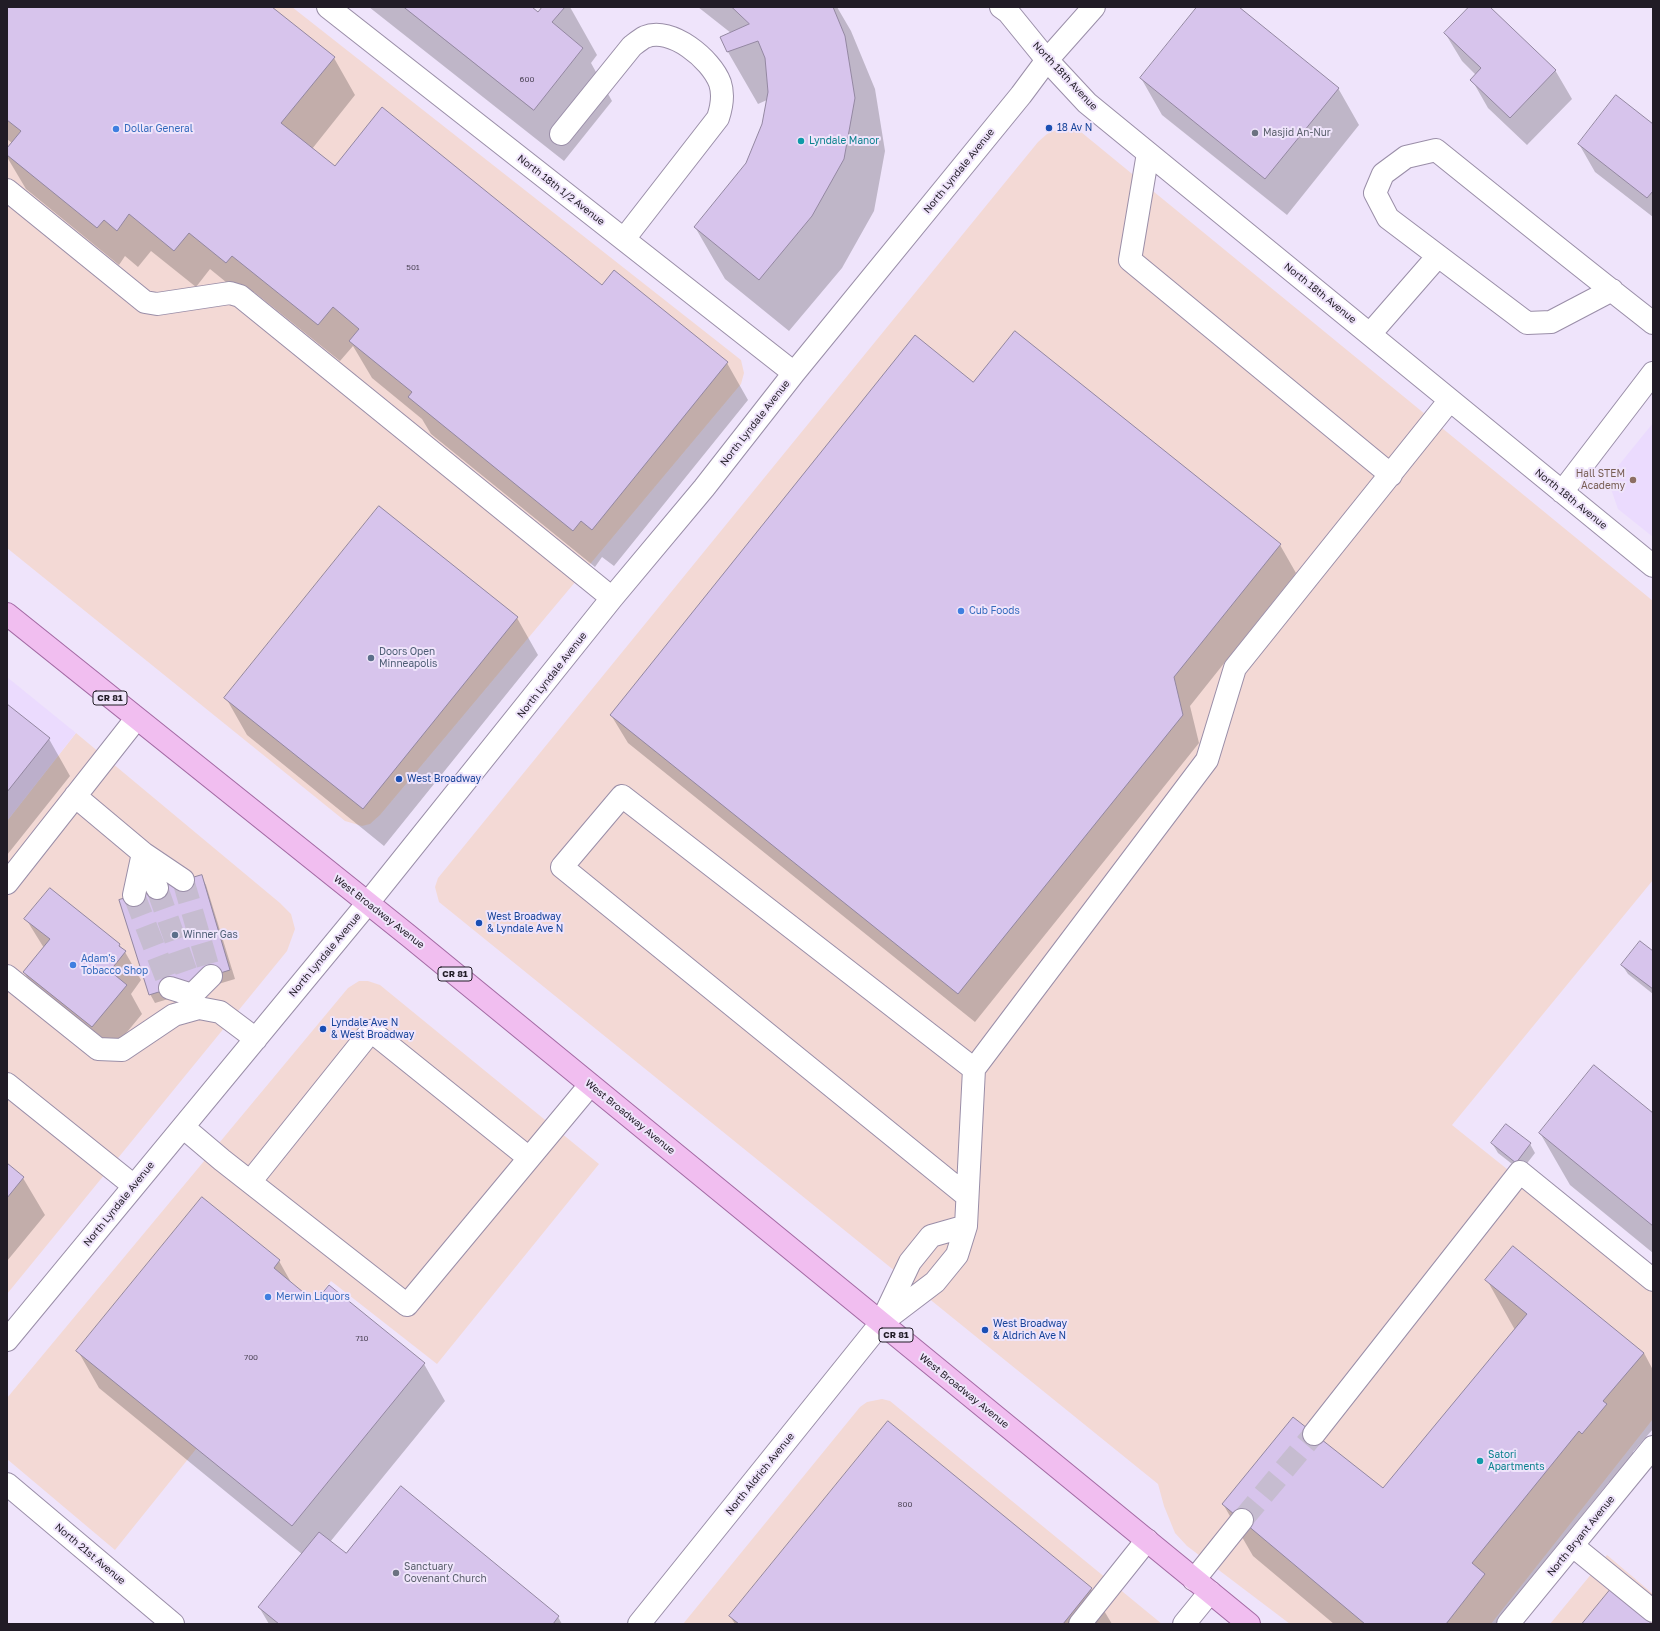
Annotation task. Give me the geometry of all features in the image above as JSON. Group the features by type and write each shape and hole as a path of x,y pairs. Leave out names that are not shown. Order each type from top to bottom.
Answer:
{"main road":[{"name":"West Broadway Avenue","path":"7,614 590,1085 1249,1624"}],"street":[{"name":"North 18th 1/2 Avenue","path":"328,7 794,373"},
{"name":"North 18th Avenue","path":"1001,7 1008,12 1047,60 1087,103 1653,566"},
{"name":"North Lyndale Avenue","path":"7,1340 367,904 612,598 704,488 794,373 1021,95 1047,60 1094,7"},
{"path":"561,134 632,46 646,37 663,35 683,42 711,66 720,83 723,102 718,118 624,239"},
{"path":"1612,290 1551,322 1527,324 1388,218 1375,193 1383,174 1406,157 1436,150 1576,263 1612,290 1653,323"},
{"path":"1148,152 1130,260 1391,475"},
{"path":"7,190 145,302 157,304 230,293 240,296 612,598"},
{"path":"1370,334 1438,256"},
{"path":"1562,492 1653,373"},
{"path":"881,1323 936,1282 957,1255 966,1226 974,1069 1208,760 1234,668 1450,400"},
{"path":"7,883 136,719"},
{"path":"75,796 143,853 183,880"},
{"path":"967,1196 562,867 622,796 974,1069"},
{"path":"143,853 156,888"},
{"path":"134,895 143,853"},
{"path":"7,976 98,1049 122,1050 174,1015 198,990"},
{"path":"170,988 198,990 220,1012 256,1039"},
{"path":"250,1182 371,1031 529,1158"},
{"path":"7,1084 134,1186"},
{"path":"183,1127 250,1182 407,1305 590,1085"},
{"path":"1314,1434 1520,1172 1653,1280"},
{"path":"881,1323 910,1262 931,1236 966,1226"},
{"name":"North Aldrich Avenue","path":"642,1623 881,1323"},
{"name":"North Bryant Avenue","path":"1508,1624 1653,1447"},
{"name":"North 21st Avenue","path":"7,1484 173,1624"},
{"path":"1184,1624 1202,1586 1242,1520"},
{"path":"1080,1624 1147,1540"},
{"path":"1573,1546 1653,1611"}],"shaded area":[{"path":"7,7 292,7 741,360 744,373 741,384 380,815 370,824 362,826 345,821 7,548"},
{"path":"1068,128 1081,132 1653,601 1653,880 1452,1125 1653,1286 1653,1419 1491,1624 1290,1624 1187,1546 1175,1533 1164,1506 1158,1484 439,902 435,887 438,878 1038,142 1047,134 1059,129"},
{"name":"Hall STEM Academy","path":"1653,423 1653,537 1618,509 1611,489 1614,471"},
{"path":"7,677 76,733 7,821"},
{"path":"76,733 280,903 291,914 295,929 287,951 7,1294 7,821"},
{"path":"359,981 368,981 380,985 599,1164 437,1364 331,1281 115,1550 7,1459 7,1398 348,988"},
{"path":"882,1399 890,1401 1162,1624 683,1624 860,1407 867,1402"},
{"path":"1607,1555 1653,1594 1653,1624 1550,1624"}],"building":[{"path":"7,7 272,7 335,57 281,123 335,166 382,107 602,285 614,270 728,362 592,530 581,521 573,531 408,397 412,392 349,341 359,329 333,307 318,325 232,256 226,263 189,233 174,251 129,214 117,231 104,220 97,228 7,155 7,148 21,131 7,120"},
{"path":"404,7 532,7 538,12 542,7 565,7 552,22 583,48 534,110"},
{"name":"Lyndale Manor","path":"732,7 833,7 845,36 855,98 844,159 812,216 759,280 694,227 746,163 762,124 768,92 765,58 758,41 727,52 720,37 749,24"},
{"name":"Masjid An-Nur","path":"1197,7 1239,7 1339,88 1265,179 1140,78"},
{"path":"1469,7 1490,7 1556,70 1510,118 1470,80 1481,68 1444,33"},
{"path":"1616,95 1653,124 1653,191 1647,198 1578,144"},
{"name":"Cub Foods","path":"1015,331 1281,544 1174,677 1183,715 958,994 610,715 915,335 973,382"},
{"name":"Doors Open Minneapolis","path":"379,506 518,617 363,809 224,698"},
{"path":"7,704 50,738 7,792"},
{"name":"Winner Gas","path":"202,875 230,970 149,995 119,900"},
{"path":"50,888 120,944 119,946 126,951 110,971 127,985 92,1027 23,972 50,939 24,919"},
{"path":"1640,941 1653,951 1653,989 1621,965"},
{"path":"1594,1065 1653,1113 1653,1226 1539,1133"},
{"path":"1506,1124 1531,1143 1516,1163 1491,1143"},
{"path":"7,1163 24,1177 7,1198"},
{"path":"202,1197 280,1260 274,1268 315,1302 329,1285 425,1363 292,1526 76,1351"},
{"name":"Satori Apartments","path":"1513,1246 1644,1353 1603,1401 1607,1404 1582,1434 1579,1431 1472,1563 1485,1574 1446,1624 1365,1624 1222,1504 1293,1417 1383,1488 1527,1314 1485,1280"},
{"path":"888,1421 1092,1588 1063,1624 739,1624 729,1616"},
{"name":"Sanctuary Covenant Church","path":"401,1486 559,1616 553,1624 279,1624 258,1607 319,1532 346,1553"},
{"path":"1610,1590 1652,1624 1582,1624"}],"tunnel":[{"path":"183,880 211,976"},
{"path":"157,888 190,982"},
{"path":"134,895 170,988"},
{"path":"1242,1520 1314,1434"}],"place":[{"name":"18 Av N","path":"1049,128"},
{"name":"Dollar General","path":"116,129"},
{"name":"Masjid An-Nur","path":"1255,133"},
{"name":"Lyndale Manor","path":"801,141"},
{"name":"Hall STEM Academy","path":"1633,480"},
{"name":"Cub Foods","path":"961,611"},
{"name":"Doors Open Minneapolis","path":"371,658"},
{"name":"West Broadway","path":"399,779"},
{"name":"West Broadway & Lyndale Ave N","path":"479,923"},
{"name":"Winner Gas","path":"175,935"},
{"name":"Adam's Tobacco Shop","path":"73,965"},
{"name":"Lyndale Ave N & West Broadway","path":"323,1029"},
{"name":"Merwin Liquors","path":"268,1297"},
{"name":"West Broadway & Aldrich Ave N","path":"985,1330"},
{"name":"Satori Apartments","path":"1480,1461"},
{"name":"Sanctuary Covenant Church","path":"396,1573"}]}
